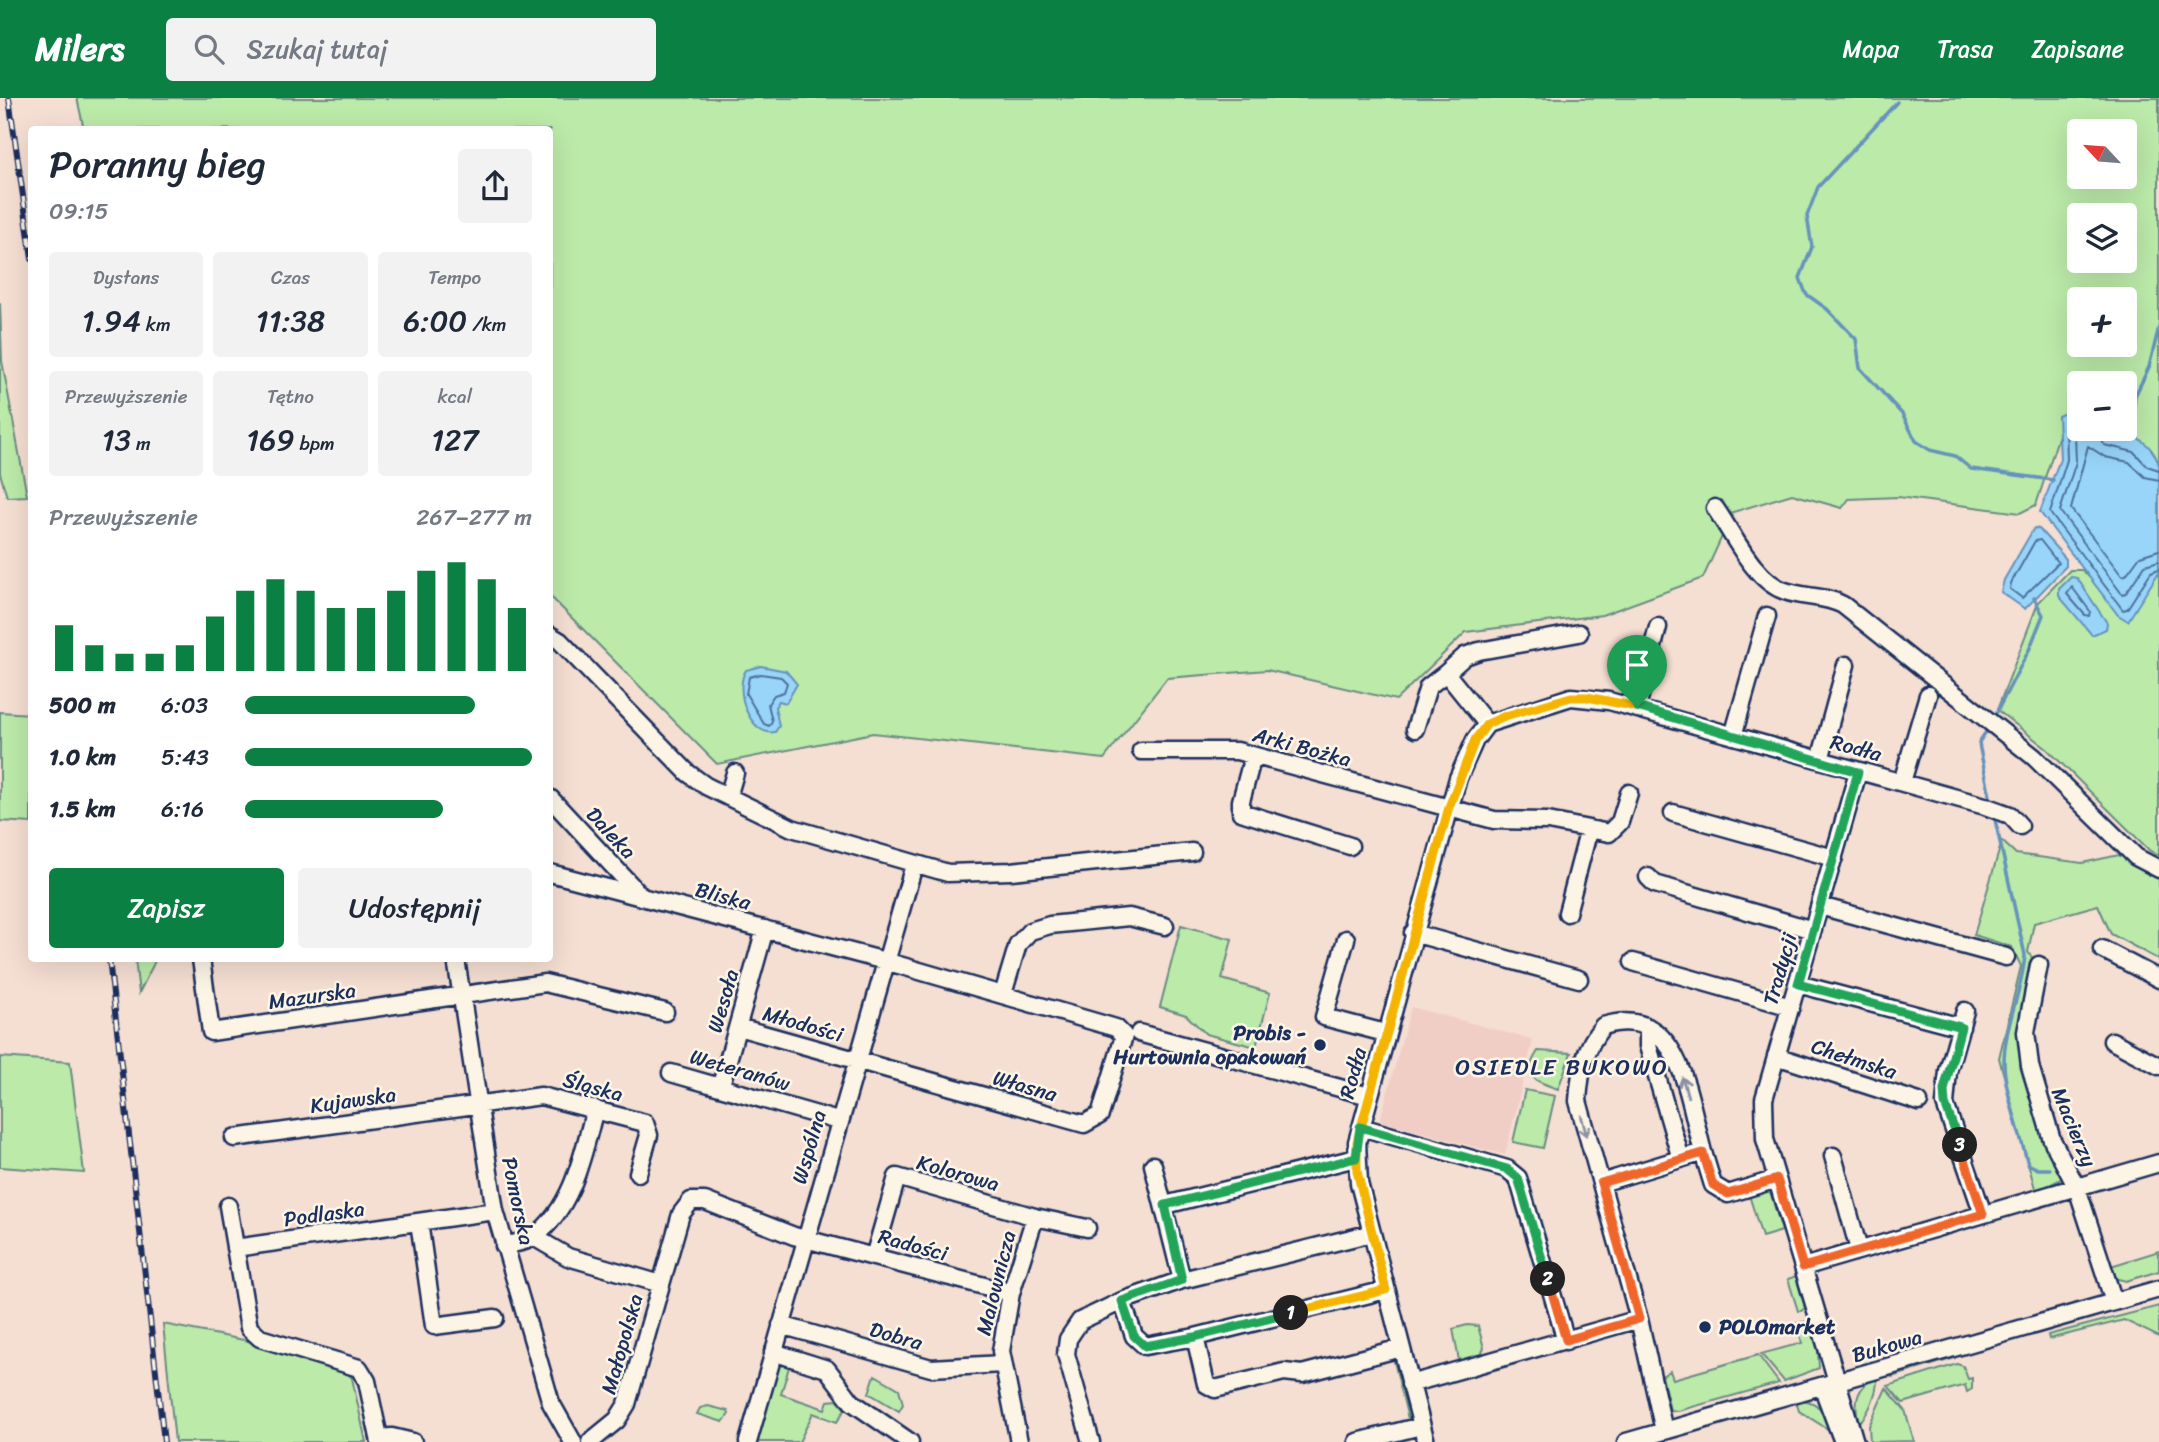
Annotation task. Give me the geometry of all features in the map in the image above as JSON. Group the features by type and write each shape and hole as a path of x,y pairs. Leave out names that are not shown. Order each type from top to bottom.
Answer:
{"street":[{"path":"1715,508 1754,565 1776,587 1789,592 1826,596 1843,605 2035,757 2136,857 2159,869"},
{"path":"1733,736 1768,616"},
{"path":"1637,707 1658,627"},
{"path":"1415,729 1428,687 1465,656 1479,651 1579,633"},
{"path":"553,637 688,773 728,797 792,828 948,873 980,874 1192,852"},
{"path":"1819,760 1846,664"},
{"path":"1446,673 1487,724"},
{"path":"1902,782 1928,695"},
{"name":"Rodła","path":"1426,1442 1386,1290 1356,1158 1368,1096 1449,807 1467,754 1487,724 1571,697 1587,697 1637,707 1985,806 2010,815 2020,825"},
{"name":"Arki Bożka","path":"1141,751 1237,751 1494,820 1548,821 1590,829"},
{"path":"1253,756 1241,801 1241,812 1350,846"},
{"name":"Tradycji","path":"1829,1384 1803,1267 1762,1118 1774,1051 1798,984 1858,772"},
{"path":"728,797 735,773"},
{"path":"1567,913 1590,829 1609,833 1615,829 1629,793"},
{"name":"Daleka","path":"553,801 642,896"},
{"path":"1672,813 1834,858"},
{"path":"594,883 606,873 608,859"},
{"name":"Wspólna","path":"748,1442 838,1121 914,865"},
{"name":"Bliska","path":"553,874 885,961 1003,994 1131,1035 1368,1096"},
{"path":"1647,877 1655,884 1813,930"},
{"path":"1821,906 2006,957"},
{"path":"1003,994 1018,944 1030,931 1039,927 1129,917 1165,926"},
{"name":"Wesoła","path":"721,1085 765,929"},
{"path":"1413,933 1579,979"},
{"path":"1346,939 1324,1017 1385,1033"},
{"path":"2102,949 2159,979"},
{"name":"Mazurska","path":"201,962 211,1032 545,983 665,1013"},
{"name":"Pomorska","path":"456,962 495,1211 551,1403 573,1442"},
{"path":"1633,962 1791,1007"},
{"name":"Macierzy","path":"2039,965 2026,1032 2030,1066 2052,1140 2077,1188 2114,1302"},
{"path":"1798,984 1963,1019 1948,1071 1945,1104 1983,1214"},
{"path":"1664,1431 1639,1319 1578,1101 1579,1078 1587,1049 1603,1026 1625,1021 1648,1027 1665,1038 1672,1048 1713,1185 1728,1194 1777,1179"},
{"name":"Młodości","path":"738,1027 857,1061"},
{"path":"1648,1027 1648,1046 1681,1159"},
{"name":"Własna","path":"857,1061 1084,1124 1100,1115 1131,1035"},
{"path":"2112,1041 2159,1066"},
{"name":"Chełmska","path":"1774,1051 1919,1101"},
{"name":"Weteranów","path":"671,1073 721,1085 838,1121"},
{"name":"Śląska","path":"478,1104 541,1096 645,1123 649,1135 638,1173"},
{"name":"Kujawska","path":"234,1138 478,1104"},
{"path":"505,1246 534,1237 548,1222 575,1181 595,1109"},
{"path":"1360,1127 1507,1169 1518,1178 1566,1340"},
{"path":"1601,1183 1703,1153"},
{"path":"1833,1156 1859,1250"},
{"path":"1165,1205 1356,1158"},
{"path":"1803,1267 2159,1163"},
{"path":"1153,1165 1182,1280"},
{"name":"Kolorowa","path":"874,1256 897,1177 1035,1217 1087,1228"},
{"name":"Małopolska","path":"590,1442 617,1420 627,1404 681,1214 691,1201 705,1201 805,1239"},
{"path":"228,1206 249,1328 266,1340 359,1368 367,1381 380,1440 392,1437 412,1442"},
{"name":"Podlaska","path":"235,1248 495,1211"},
{"name":"Malownicza","path":"1019,1442 1001,1351 1011,1293 1035,1217"},
{"path":"419,1222 434,1326 495,1318"},
{"path":"1091,1442 1067,1361 1071,1333 1087,1315 1182,1280 1372,1233"},
{"name":"Małopolska","path":"534,1237 568,1257 661,1284"},
{"name":"Radości","path":"805,1239 1011,1293"},
{"name":"Bukowa","path":"1626,1442 2159,1289"},
{"path":"1122,1301 1134,1336 1145,1346 1195,1337 1386,1290"},
{"path":"1410,1384 1639,1319"},
{"name":"Dobra","path":"780,1325 931,1368 1002,1364"},
{"path":"1195,1337 1206,1384 1215,1389 1284,1372 1302,1374 1401,1348"},
{"path":"773,1352 827,1369 852,1402 910,1442"},
{"path":"1829,1384 1843,1442"},
{"path":"1829,1384 1854,1442"},
{"path":"1356,1442 1422,1426"}],"shaded area":[{"path":"1411,1007 1533,1040 1505,1155 1380,1121"}],"green space":[{"path":"77,98 2159,98 2159,493 2103,441 2137,441 2137,371 2067,371 2067,427 2061,429 2036,505 2020,513 1898,497 1849,499 1842,508 1792,494 1733,512 1703,578 1602,615 1466,632 1396,700 1267,670 1167,678 1104,759 873,733 717,764 553,599 553,126 83,126"},
{"path":"0,303 2,361 27,496 7,497 0,473"},
{"path":"2159,566 2159,856 2149,850 2047,749 1997,710 2038,603 2070,570 2082,570 2125,613"},
{"path":"0,712 28,714 28,823 0,821"},
{"path":"2002,841 2016,854 2082,863 2119,855 2159,875 2159,960 2111,934 2098,905 2034,923 2028,952 2034,960 2019,1029 2023,1076 2063,1178 2036,1192 1999,1058 2021,966 2012,947 1974,935"},
{"path":"1181,925 1232,939 1222,979 1270,993 1256,1047 1206,1034 1186,1015 1160,1007"},
{"path":"135,962 154,962 139,993"},
{"path":"1538,1051 1571,1053 1558,1089 1532,1076 1530,1067"},
{"path":"0,1057 70,1062 84,1173 0,1167"},
{"path":"1525,1090 1555,1096 1543,1148 1513,1142"},
{"path":"1769,1188 1782,1231 1762,1237 1749,1195"},
{"path":"2159,1251 2159,1271 2126,1281 2114,1278 2111,1266"},
{"path":"1796,1276 1805,1308 1801,1311 1798,1311 1788,1279"},
{"path":"2159,1306 2159,1337 2124,1320 2049,1339 2048,1335"},
{"path":"1809,1321 1818,1351 1819,1368 1784,1381 1761,1354 1802,1343 1797,1323"},
{"path":"163,1324 338,1363 352,1378 366,1442 175,1442"},
{"path":"1467,1325 1478,1326 1484,1348 1479,1359 1460,1366 1453,1329"},
{"path":"1392,1353 1397,1355 1413,1417 1409,1423"},
{"path":"1758,1355 1779,1383 1678,1411 1670,1410 1662,1376 1670,1371 1673,1379"},
{"path":"1949,1357 1955,1358 1892,1377 1884,1375"},
{"path":"776,1364 789,1367 781,1394 825,1409 828,1401 837,1400 845,1409 837,1422 813,1413 799,1442 754,1442"},
{"path":"1957,1364 1963,1366 1968,1379 1972,1378 1972,1389 1967,1392 1965,1385 1903,1403 1888,1386"},
{"path":"875,1375 899,1389 903,1404 899,1411 869,1393"},
{"path":"1877,1377 1872,1402 1859,1422 1856,1408 1858,1395 1870,1380"},
{"path":"1886,1388 1905,1410 1914,1441 1870,1442 1869,1426"},
{"path":"1796,1400 1815,1404 1826,1418 1831,1431 1799,1411"},
{"path":"708,1406 728,1411 729,1414 723,1422 697,1414 700,1408"}],"water":[{"path":"2067,414 2067,441 2137,441 2137,438 2154,453 2159,465 2159,572 2128,621 2118,615 2040,512 2060,459 2058,416"},
{"path":"2034,528 2039,529 2066,559 2066,566 2025,609 2001,592 2004,580"},
{"path":"2071,577 2077,578 2107,623 2106,629 2092,635 2059,596 2059,589"},
{"path":"761,666 786,671 797,684 786,703 779,701 775,707 779,726 775,732 766,732 751,720 743,700 742,679 746,670"}],"waterway":[{"path":"1897,102 1818,187 1807,216 1812,247 1800,278 1806,294 1827,309 1856,339 1860,368 1902,414 1916,441 1930,450 1955,456 1971,469 2053,480"},
{"path":"2137,392 2149,367 2159,327"},
{"path":"1993,719 2029,650 2043,615 2034,598"},
{"path":"1988,729 1979,742 1991,801"},
{"path":"1994,815 2025,955 2007,1036 2005,1074 2028,1164 2038,1169 2050,1169"}],"railway":[{"path":"9,98 28,231"},
{"path":"109,962 164,1442"}],"place":[{"name":"Probis - Hurtownia opakowań","path":"1320,1045"},
{"name":"POLOmarket","path":"1705,1327"}],"district":[{"name":"OSIEDLE BUKOWO","path":"1562,1067"}],"route":[{"path":"1637,707 1587,697 1571,697 1552,702 1487,724 1467,754 1413,933 1385,1033 1360,1127 1357,1142 1357,1171 1386,1290 1195,1337 1145,1346 1134,1336 1122,1301 1182,1280 1165,1205 1356,1158 1357,1142 1360,1127 1507,1169 1518,1178 1566,1340 1639,1319 1601,1183 1615,1178 1703,1153 1713,1185 1728,1194 1777,1179 1803,1267 1983,1214 1945,1104 1944,1090 1961,1027 1798,984 1858,772 1637,707"}]}
